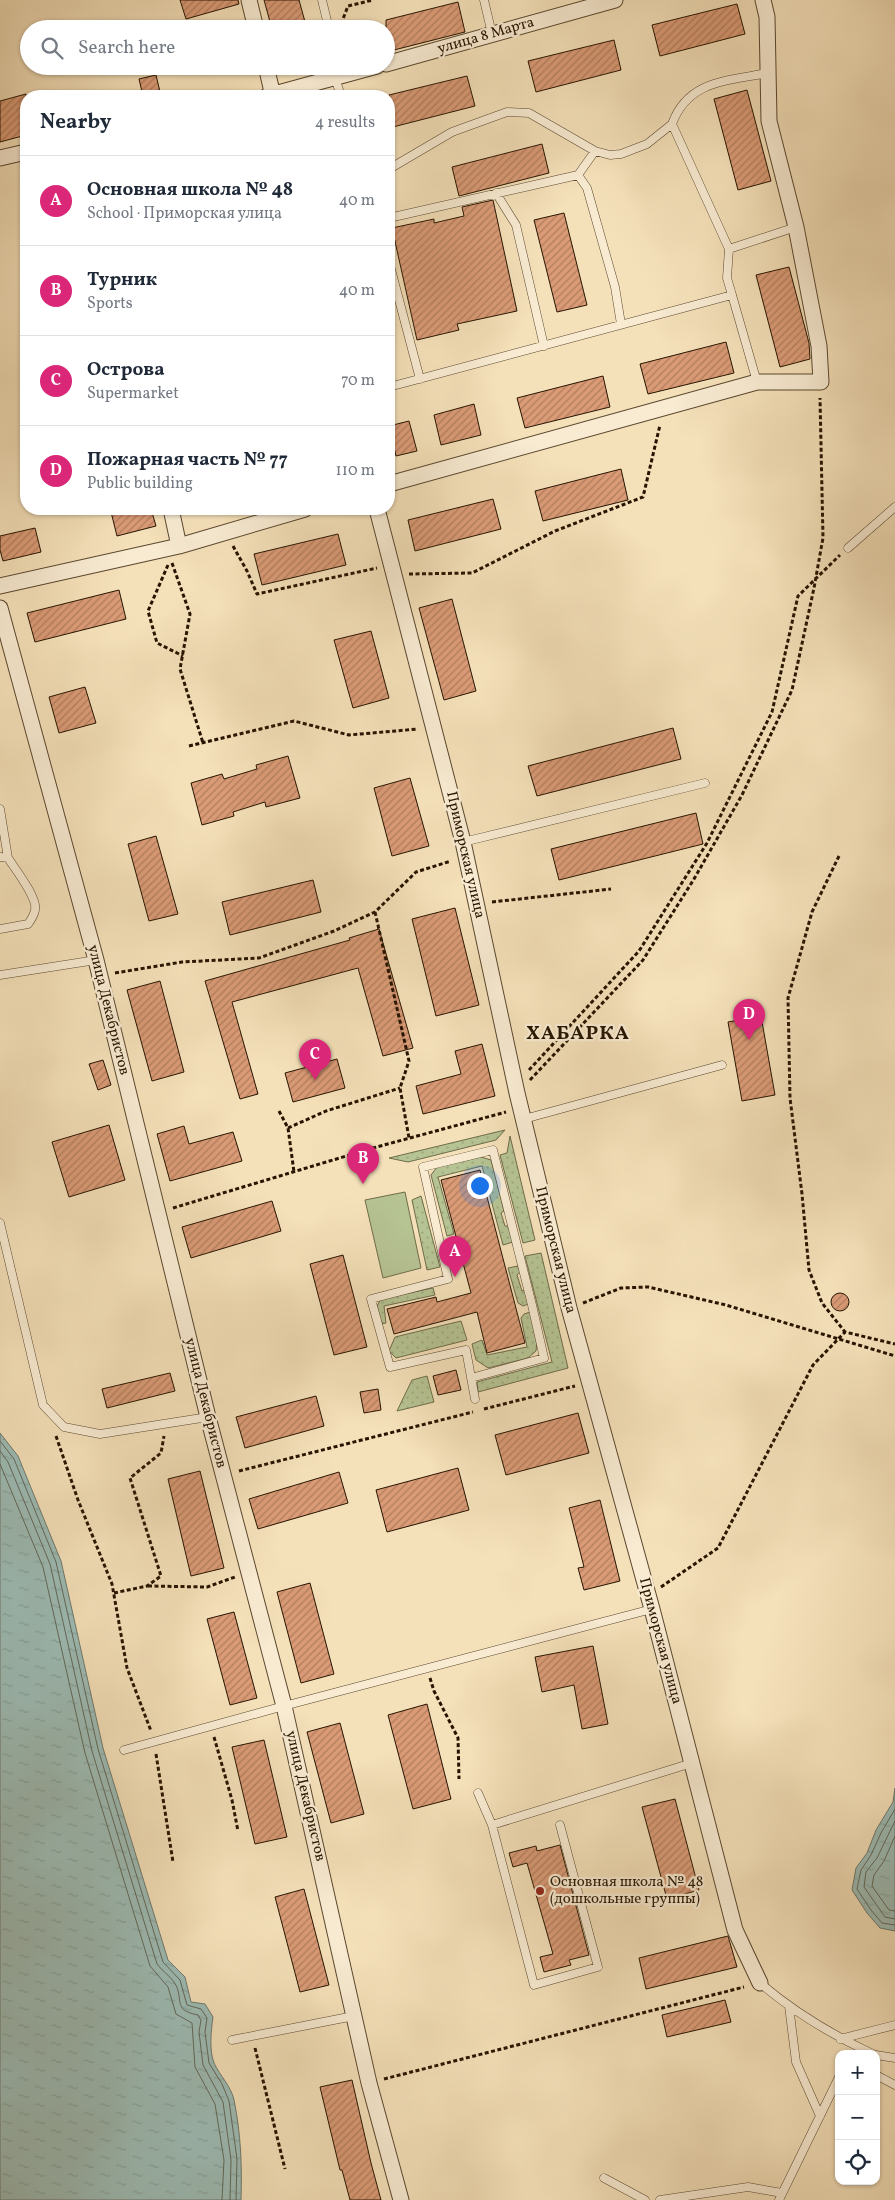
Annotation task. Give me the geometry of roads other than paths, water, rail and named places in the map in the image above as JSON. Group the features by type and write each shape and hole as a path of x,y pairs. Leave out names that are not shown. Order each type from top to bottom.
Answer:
{"street":[{"path":"249,0 254,20"},
{"name":"улица 8 Марта","path":"395,61 615,0"},
{"path":"395,482 757,382 821,382 819,346 796,227 770,121 767,73 767,17 763,0"},
{"path":"268,75 270,90"},
{"path":"287,90 327,75"},
{"path":"0,158 20,153"},
{"path":"172,515 179,546"},
{"path":"0,586 179,546 285,515"},
{"name":"Приморская улица","path":"380,515 464,849 519,1101 569,1308 650,1603 735,1930 760,1983"},
{"name":"улица Декабристов","path":"0,608 96,960 208,1417 284,1706 369,2083 401,2200"}],"lane":[{"path":"322,0 328,20"},
{"path":"484,0 492,34"},
{"path":"395,165 452,132 507,112 529,113 596,151 610,155 621,154 647,144 672,124 676,113 691,94 710,84 767,73"},
{"path":"336,75 339,90"},
{"path":"672,124 729,249 726,278 757,382"},
{"path":"395,217 578,175 596,151"},
{"path":"578,175 588,188 615,286 621,324"},
{"path":"496,193 516,225 544,346"},
{"path":"729,249 796,227"},
{"path":"395,285 420,379"},
{"path":"395,385 732,295"},
{"path":"848,548 895,507"},
{"path":"464,849 705,783"},
{"path":"0,808 4,857 32,894 35,911 28,924 0,929"},
{"path":"0,976 96,960"},
{"path":"519,1101 722,1065"},
{"path":"471,1378 544,1358 493,1150 423,1167 448,1279 371,1299 390,1367 466,1350 471,1378 475,1399"},
{"path":"0,1223 43,1404 64,1427 100,1434 208,1417"},
{"path":"124,1750 427,1668 650,1603"},
{"path":"492,1825 692,1762"},
{"path":"478,1794 492,1825 534,1986 598,1967 560,1825"},
{"path":"760,1983 789,2006 840,2039 865,2050"},
{"path":"789,2006 796,2062 820,2116"},
{"path":"232,2040 354,2016"},
{"path":"840,2039 895,2024"},
{"path":"852,2050 854,2045"},
{"path":"880,2056 895,2058"},
{"path":"880,2077 895,2085"},
{"path":"660,2200 748,2187 781,2197 835,2085"},
{"path":"604,2178 644,2200"}],"water":[{"path":"0,1433 18,1456 61,1561 103,1748 168,1960 185,1977 191,2002 205,2004 213,2017 212,2058 234,2100 238,2125 241,2200 0,2200"},
{"path":"895,1788 895,1931 880,1928 867,1913 852,1890 856,1868 867,1853 876,1830 893,1802"}],"place":[{"name":"Пожарная часть № 77","path":"749,1040"},
{"name":"Острова","path":"315,1080"},
{"name":"Турник","path":"363,1184"},
{"name":"Основная школа № 48","path":"455,1277"},
{"name":"Основная школа № 48 (дошкольные группы)","path":"540,1891"}],"district":[{"name":"ХАБАРКА","path":"578,1034"}]}
